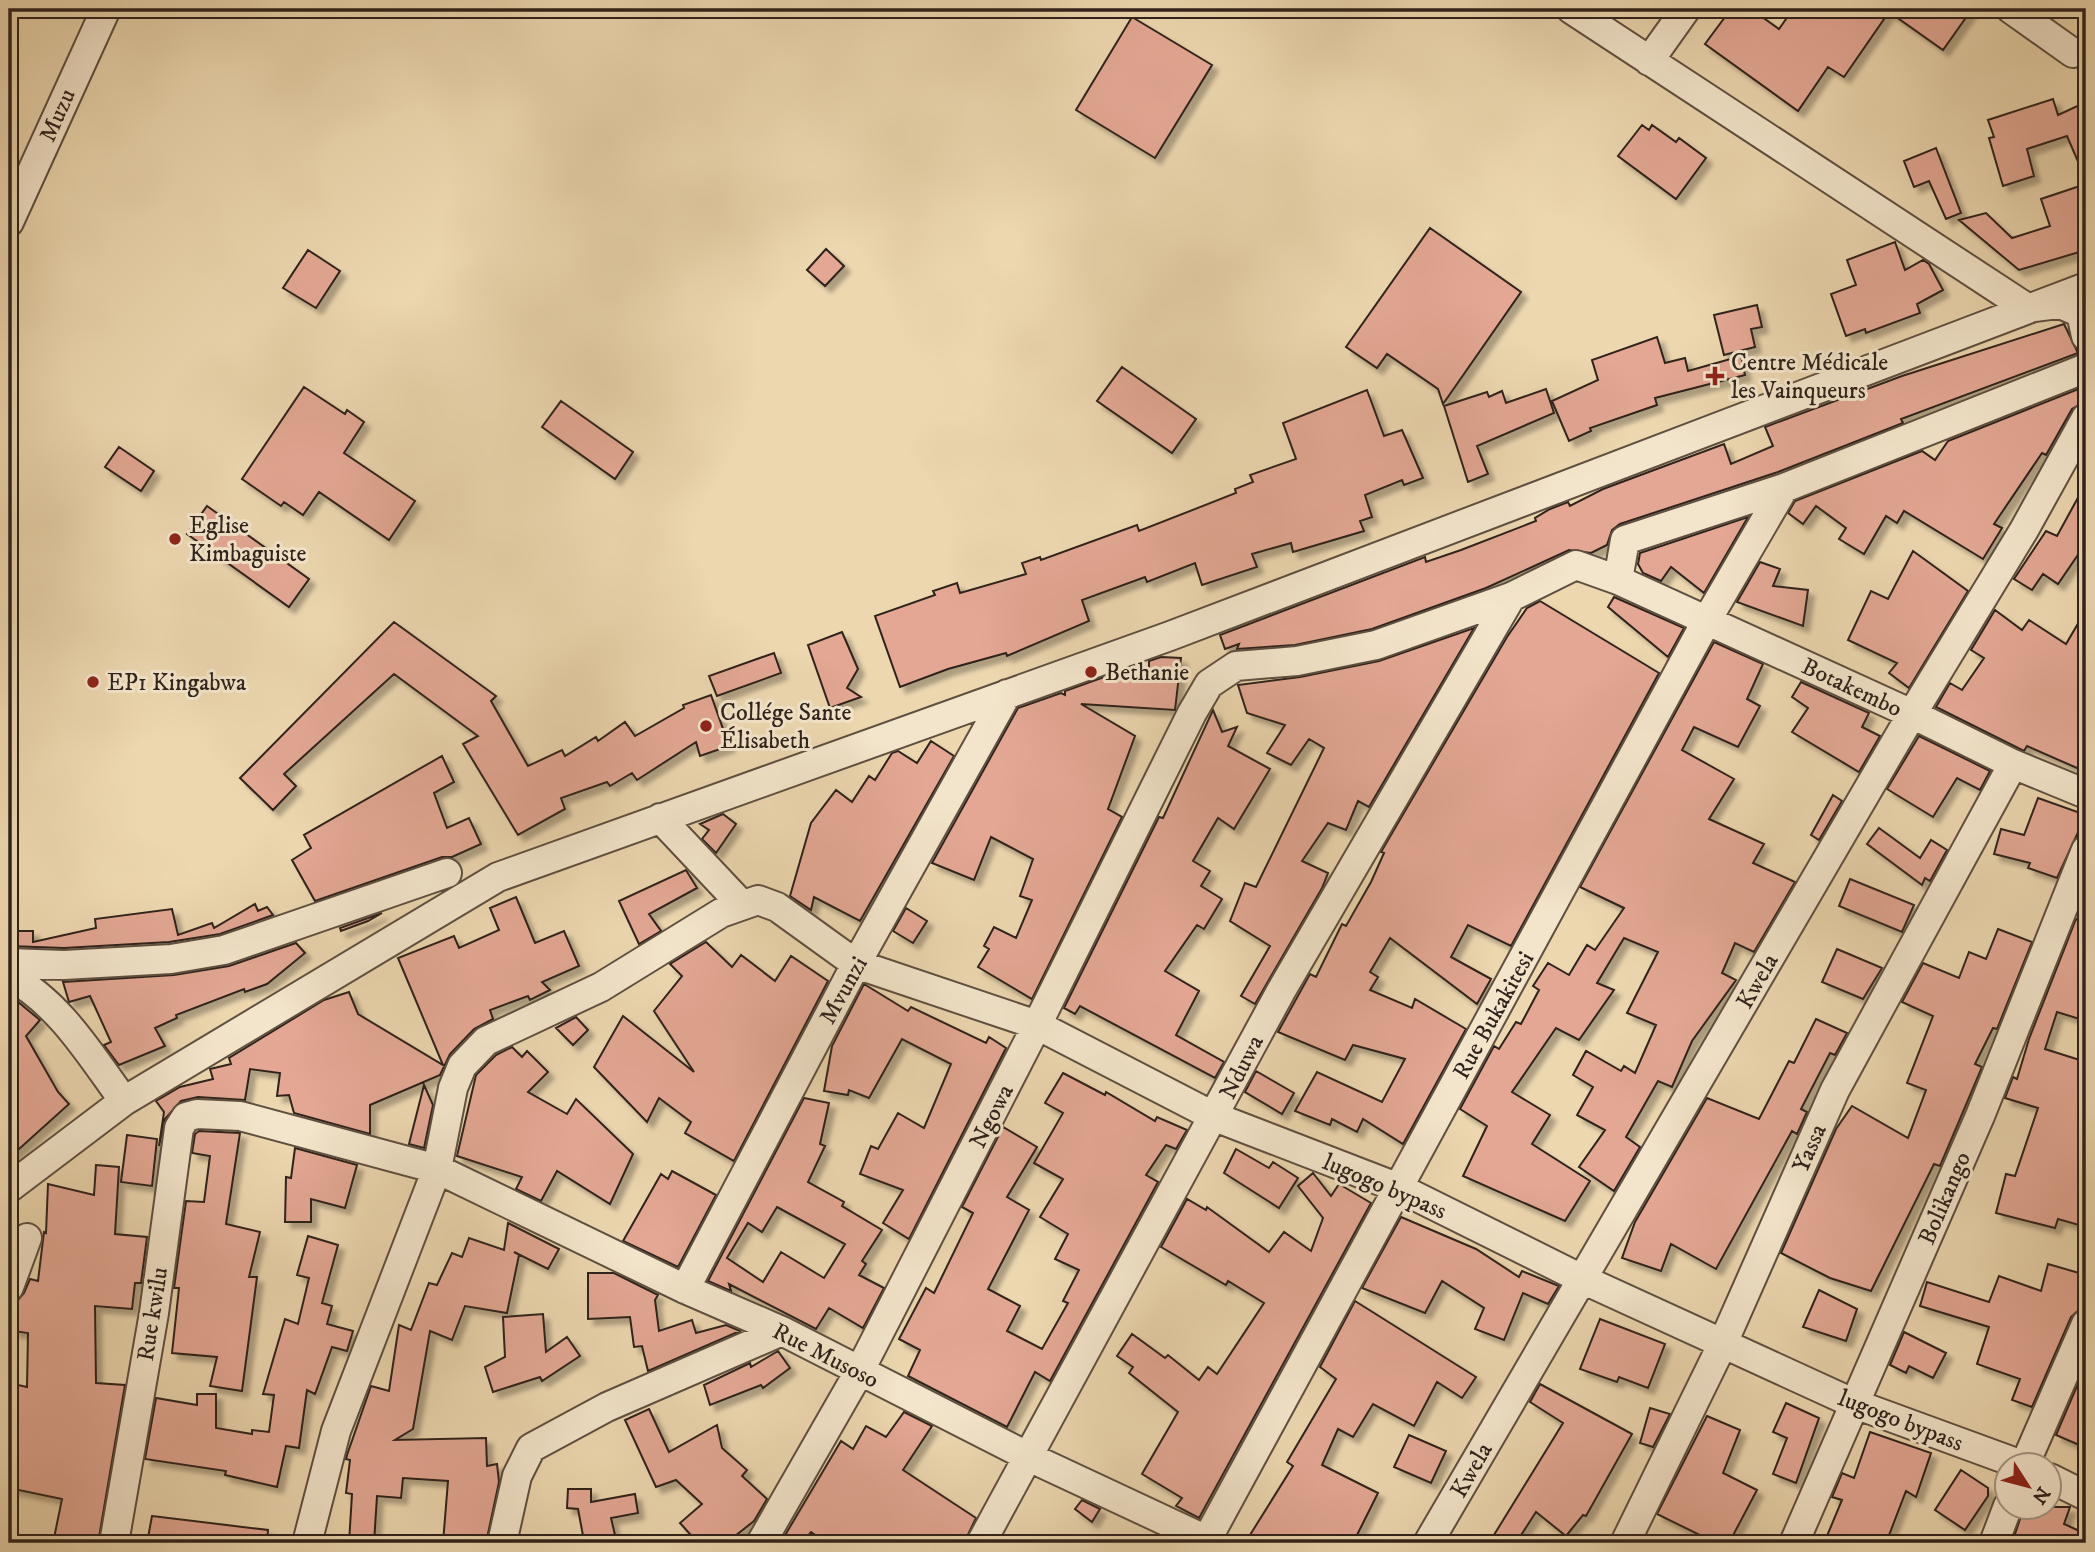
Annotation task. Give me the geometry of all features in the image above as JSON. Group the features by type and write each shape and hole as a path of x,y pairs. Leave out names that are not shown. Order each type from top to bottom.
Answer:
{"street":[{"name":"Muzu","path":"9,222 106,9"},
{"path":"1571,9 2028,308 2066,303 2067,307 2081,313 2086,336"},
{"path":"1649,61 1686,9"},
{"path":"2011,9 2073,53"},
{"path":"9,1188 124,1101 498,877 1208,622 2086,287"},
{"path":"1618,580 1625,540 1784,488 2086,368"},
{"name":"Kwela","path":"1428,1543 1912,714 2024,530 2086,418"},
{"name":"Rue Bukakitesi","path":"1209,1542 1707,620 1784,488"},
{"name":"Botakembo","path":"1209,684 1236,666 1297,661 1376,645 1511,597 1576,565 1618,580 1912,714 2013,764 2086,794"},
{"name":"Nduwa","path":"981,1543 1215,1117 1281,991 1511,597"},
{"name":"Ngowa","path":"761,1543 859,1372 1209,684"},
{"name":"Mvunzi","path":"685,1289 856,964 1007,694"},
{"name":"Yassa","path":"1625,1543 1723,1343 1835,1090 2013,764"},
{"name":"lugogo bypass","path":"660,818 750,902 777,907 856,964 1037,1025 1215,1117 1399,1188 1582,1279 1855,1404 1994,1456"},
{"name":"Bolikango","path":"1794,1543 1980,1116 2086,850"},
{"path":"9,963 91,964 171,959 224,950 447,873"},
{"path":"307,1543 336,1431 437,1170 453,1088 462,1066 486,1041 601,987 720,913 750,902"},
{"path":"9,976 25,985 72,1029 124,1101"},
{"name":"Rue Musoso","path":"217,1114 240,1116 437,1170 685,1289 782,1331 1029,1457 1209,1542"},
{"name":"Rue kwilu","path":"114,1543 154,1313 179,1128 186,1117 217,1114"},
{"path":"9,1287 27,1238"},
{"path":"2031,1450 2086,1324"},
{"path":"502,1543 517,1476 531,1447 607,1406 782,1331"},
{"path":"2064,1485 2086,1496"},
{"path":"1994,1543 2003,1520"}],"building":[{"path":"1731,9 1751,9 1779,29 1793,9 1972,9 1943,50 1889,12 1844,77 1828,67 1798,111 1705,44"},
{"path":"1132,17 1212,65 1155,158 1076,110"},
{"path":"2053,99 2058,115 2086,102 2086,180 2067,136 2027,149 2034,176 2003,186 1989,138 1994,137 1988,120"},
{"path":"1642,125 1649,130 1652,125 1676,142 1679,138 1706,158 1676,199 1618,156"},
{"path":"1936,148 1961,213 1946,219 1929,181 1914,187 1904,161"},
{"path":"2086,184 2086,250 2019,270 1959,220 1986,213 2012,238 2050,226 2041,199"},
{"path":"1430,228 1521,292 1443,404 1438,389 1387,354 1377,368 1346,347"},
{"path":"1895,242 1905,270 1923,260 1929,264 1943,290 1917,304 1920,313 1866,333 1865,329 1846,336 1831,294 1856,285 1847,260"},
{"path":"826,249 844,266 825,286 807,270"},
{"path":"308,250 340,271 316,308 283,288"},
{"path":"1757,305 1762,327 1751,329 1755,347 1724,355 1714,315"},
{"path":"2064,324 2078,353 1901,419 1903,423 1778,472 1620,524 1612,530 1607,545 1591,553 1569,550 1486,588 1372,629 1295,645 1237,649 1239,644 1225,649 1220,635 1425,557 1426,562 1461,550 1536,521 1535,518 1550,509 1568,502 1570,506 1603,489 1724,444 1731,464 1773,446 1765,427 1902,376"},
{"path":"1657,337 1665,363 1685,358 1688,371 1741,356 1745,375 1655,398 1657,405 1590,428 1591,431 1569,441 1552,401 1598,380 1592,360"},
{"path":"1122,367 1196,419 1172,453 1097,401"},
{"path":"2086,386 2086,401 2072,409 2046,455 2042,453 1994,524 2002,528 1983,559 1904,511 1897,523 1886,516 1864,554 1839,539 1846,528 1816,506 1803,524 1788,513 1795,501 1922,451 1935,460 1948,441"},
{"path":"304,387 345,414 347,410 364,422 344,453 415,501 389,540 319,492 303,515 284,502 281,506 242,479"},
{"path":"1546,389 1554,413 1477,446 1488,474 1468,482 1444,406 1487,392 1489,397 1502,391 1506,403"},
{"path":"1367,390 1384,436 1402,430 1423,478 1404,485 1402,480 1365,495 1372,517 1360,521 1364,531 1293,552 1291,543 1252,554 1257,567 1202,585 1195,563 1147,582 1145,577 1082,600 1089,621 1007,656 1006,653 948,669 900,687 875,616 935,595 933,591 957,583 960,593 1026,574 1022,563 1040,557 1041,560 1137,525 1139,531 1236,493 1235,489 1253,482 1250,475 1296,459 1283,423"},
{"path":"561,401 633,452 615,479 542,427"},
{"path":"119,447 154,471 141,491 105,467"},
{"path":"2086,483 2086,543 2058,584 2043,574 2032,590 2014,579 2046,531 2057,536"},
{"path":"207,506 309,579 289,607 187,534"},
{"path":"1748,517 1704,593 1671,567 1661,581 1643,573 1638,564 1640,553"},
{"path":"1913,551 1968,591 1909,688 1889,673 1897,663 1848,640 1871,591 1888,599"},
{"path":"1760,562 1780,569 1773,586 1808,590 1803,626 1737,602"},
{"path":"1614,597 1684,628 1668,657 1608,607"},
{"path":"1540,601 1659,673 1511,946 1468,925 1451,957 1491,979 1477,1004 1390,938 1370,972 1378,977 1370,990 1412,1008 1415,999 1466,1029 1403,1144 1363,1119 1357,1132 1332,1119 1330,1125 1295,1111 1317,1072 1382,1102 1405,1059 1353,1045 1345,1060 1278,1032 1310,974 1316,977 1342,924 1346,926 1371,882 1384,853 1381,852 1507,637 1527,608"},
{"path":"1995,610 2022,630 2029,620 2066,644 2086,610 2086,772 2027,746 2024,751 1936,707 1950,683 1962,690 1984,658 1971,650"},
{"path":"394,622 496,696 491,701 528,766 562,750 565,756 596,737 598,741 625,722 635,736 684,708 683,705 711,695 729,746 700,756 696,742 637,780 632,773 610,786 607,782 561,798 565,809 518,835 463,744 478,736 394,674 284,774 296,786 273,810 240,778"},
{"path":"1474,628 1369,807 1358,801 1346,830 1328,823 1302,861 1328,873 1322,888 1255,1004 1241,996 1270,946 1230,921 1245,883 1256,887 1324,748 1309,739 1291,765 1267,753 1285,725 1247,713 1238,685 1300,677 1379,661"},
{"path":"842,632 858,669 847,688 861,697 830,708 808,645"},
{"path":"1714,642 1763,664 1747,699 1760,706 1738,747 1694,727 1682,750 1734,779 1709,819 1764,844 1753,863 1795,882 1754,952 1735,943 1722,973 1736,980 1692,1041 1672,1087 1658,1081 1626,1137 1640,1147 1614,1191 1579,1167 1605,1130 1577,1115 1593,1087 1573,1075 1586,1051 1621,1071 1624,1066 1635,1073 1656,1025 1627,1013 1658,952 1624,938 1597,983 1614,990 1579,1040 1556,1028 1512,1092 1550,1115 1532,1144 1590,1181 1565,1221 1463,1176 1487,1126 1460,1109 1494,1046 1499,1049 1516,1022 1521,1024 1539,990 1533,986 1548,963 1569,975 1587,945 1595,950 1624,908 1580,887"},
{"path":"774,653 781,673 717,696 709,676"},
{"path":"1161,657 1181,658 1175,710 1081,704 1135,736 1108,809 1122,817 1032,999 978,967 989,949 984,946 994,927 1016,938 1032,900 1020,896 1033,859 991,837 974,880 932,863 1018,708 1061,693 1065,695 1065,691 1132,667 1149,674 1149,661"},
{"path":"1801,682 1869,713 1862,727 1880,736 1859,772 1792,732 1808,708 1792,697"},
{"path":"1213,710 1222,732 1237,727 1228,746 1270,769 1234,829 1218,818 1193,861 1210,871 1201,886 1222,899 1204,929 1197,925 1165,971 1199,991 1176,1035 1224,1062 1215,1078 1080,1006 1075,1014 1064,1008 1159,817 1163,818"},
{"path":"1919,736 1990,771 1980,790 1957,778 1933,817 1887,789"},
{"path":"931,741 954,756 860,921 814,897 811,910 790,896 811,823 836,790 852,802 869,776 875,780 892,753 898,751 917,763"},
{"path":"442,756 454,782 434,793 447,828 469,818 481,844 452,857 442,857 315,901 292,860 311,848 304,835"},
{"path":"1833,795 1842,801 1819,840 1811,835"},
{"path":"2038,798 2086,815 2057,878 2028,868 2030,863 1994,854 2001,829 2024,835"},
{"path":"723,814 736,824 716,853 702,839 709,830 700,824"},
{"path":"1879,828 1920,858 1931,840 1947,850 1930,881 1925,878 1922,885 1867,844"},
{"path":"686,870 697,888 649,914 661,931 639,944 619,901"},
{"path":"1850,879 1914,905 1902,932 1839,906"},
{"path":"516,897 535,943 564,931 579,966 542,982 550,990 530,1000 528,996 490,1010 493,1019 474,1029 450,1054 440,1075 370,1105 370,1134 294,1113 289,1095 277,1096 280,1073 250,1069 245,1100 198,1097 181,1101 165,1119 159,1146 164,1112 156,1101 180,1087 213,1079 210,1069 231,1064 229,1058 324,1000 349,992 358,1014 443,1065 398,958 454,936 459,948 499,930 490,908"},
{"path":"255,904 258,911 267,907 273,915 220,934 169,942 64,948 9,946 9,931 33,931 33,942 96,928 95,919 172,909 178,935 212,923 214,928"},
{"path":"906,908 927,921 913,943 893,931"},
{"path":"382,913 368,921 341,931 340,928"},
{"path":"2076,919 2086,923 2086,1021 2057,1012 2045,1049 2086,1062 2086,1227 2058,1219 2055,1228 1996,1213 2006,1174 2015,1176 2038,1108 2005,1098 2013,1077 2017,1079 2029,1039"},
{"path":"1998,929 2032,942 1997,1029 1993,1028 1975,1064 1982,1067 1940,1166 1934,1164 1871,1291 1830,1278 1781,1253 1836,1129 1852,1106 1908,1138 1926,1090 1907,1083 1933,1016 1902,1002 1923,963 1959,978 1969,952 1986,959"},
{"path":"706,942 732,967 741,955 775,981 791,956 828,981 734,1161 685,1133 691,1122 659,1098 647,1122 594,1067 623,1016 694,1072 654,1011 682,976 670,964"},
{"path":"296,943 305,953 267,984 245,992 244,989 176,1015 177,1018 155,1028 165,1046 119,1065 104,1045 111,1042 90,996 69,1002 63,982 174,975 229,966"},
{"path":"1837,949 1882,968 1863,999 1822,982"},
{"path":"864,984 908,1011 911,1007 986,1043 989,1037 1006,1048 909,1239 883,1223 903,1190 860,1174 871,1146 878,1149 898,1113 924,1128 951,1064 902,1039 869,1098 849,1090 848,1095 824,1091 832,1046"},
{"path":"12,997 40,1020 26,1036 58,1092 69,1104 9,1158 9,1001"},
{"path":"576,1017 588,1030 573,1045 556,1028"},
{"path":"1816,1019 1847,1033 1835,1055 1830,1053 1801,1109 1807,1112 1797,1134 1792,1131 1716,1269 1671,1244 1661,1271 1622,1258 1635,1222 1707,1098 1759,1119 1789,1061 1794,1063"},
{"path":"512,1047 522,1057 527,1051 548,1072 528,1092 567,1114 576,1099 633,1154 610,1204 557,1171 541,1201 516,1189 522,1177 457,1156 476,1075 496,1055"},
{"path":"1256,1071 1294,1093 1282,1114 1245,1092"},
{"path":"1063,1073 1105,1095 1106,1092 1155,1121 1157,1117 1187,1130 1176,1149 1166,1145 1146,1175 1158,1182 1050,1381 1035,1372 1007,1427 908,1376 920,1350 899,1339 926,1288 934,1293 973,1213 962,1207 1003,1127 1037,1147 1007,1197 1029,1210 988,1289 1020,1306 1007,1331 1042,1349 1068,1303 1063,1301 1079,1270 1055,1259 1068,1234 1040,1217 1063,1179 1034,1163 1063,1113 1045,1103"},
{"path":"424,1085 433,1105 424,1148 409,1144"},
{"path":"804,1098 829,1103 820,1144 825,1146 808,1182 844,1202 842,1206 882,1230 862,1261 866,1264 859,1275 884,1288 863,1328 829,1308 816,1329 729,1284 731,1291 708,1281","holes":["777,1207 845,1244 824,1278 781,1252 763,1282 727,1258 748,1223 762,1232"]},
{"path":"199,1131 240,1133 226,1224 260,1232 249,1277 257,1277 242,1391 210,1386 217,1357 172,1353 179,1288 174,1288 186,1201 204,1202 210,1156 192,1153 195,1134"},
{"path":"127,1135 157,1139 152,1186 121,1182"},
{"path":"295,1148 357,1165 345,1208 311,1199 311,1222 285,1222 286,1177 291,1178"},
{"path":"1236,1149 1269,1168 1273,1162 1298,1178 1279,1208 1224,1173"},
{"path":"96,1165 119,1167 115,1234 147,1237 141,1283 135,1283 132,1309 95,1306 96,1383 125,1385 98,1543 53,1543 62,1499 9,1488 9,1383 27,1387 28,1333 13,1331 17,1301 30,1279 38,1281 44,1232 46,1233 48,1184 94,1195"},
{"path":"672,1171 716,1195 678,1267 623,1241 661,1174 668,1179"},
{"path":"1313,1173 1331,1196 1339,1184 1371,1203 1199,1518 1176,1506 1182,1498 1142,1474 1178,1412 1129,1373 1133,1367 1117,1356 1132,1334 1165,1358 1168,1355 1199,1380 1208,1367 1217,1374 1264,1303 1228,1281 1226,1285 1161,1247 1187,1199 1206,1210 1207,1207 1269,1252 1284,1232 1311,1251 1323,1218 1298,1186"},
{"path":"1401,1217 1476,1249 1519,1277 1522,1271 1559,1286 1548,1304 1523,1293 1504,1340 1475,1329 1484,1308 1442,1281 1425,1313 1362,1288"},
{"path":"508,1223 559,1249 548,1269 514,1252 519,1255 507,1313 465,1306 452,1340 430,1331 413,1429 395,1440 486,1438 487,1466 497,1464 499,1482 486,1543 443,1543 448,1481 403,1478 401,1498 377,1496 374,1543 349,1543 352,1494 346,1493 350,1460 346,1459 371,1386 389,1391 399,1325 411,1330 429,1283 437,1285 452,1253 462,1257 469,1238 504,1250"},
{"path":"308,1236 338,1245 322,1303 332,1306 327,1324 353,1331 347,1351 332,1347 315,1394 307,1390 299,1448 286,1446 277,1487 225,1475 226,1471 145,1459 156,1398 197,1405 197,1394 216,1394 216,1428 252,1434 252,1430 269,1432 274,1395 263,1394 285,1319 298,1324 309,1278 297,1275"},
{"path":"2048,1264 2086,1275 2086,1290 2080,1309 2071,1317 2032,1407 2012,1400 2020,1379 1977,1364 1989,1327 1920,1306 1927,1282 1989,1302 1999,1276 2041,1291"},
{"path":"588,1273 614,1273 658,1295 655,1300 659,1331 692,1320 696,1333 726,1325 740,1331 648,1371 642,1346 634,1347 630,1317 588,1319"},
{"path":"1819,1290 1857,1309 1846,1341 1803,1327"},
{"path":"1355,1301 1476,1377 1462,1398 1437,1382 1414,1426 1373,1404 1353,1437 1338,1429 1322,1465 1378,1493 1353,1543 1245,1543 1293,1466 1287,1462 1336,1379 1320,1367"},
{"path":"543,1314 546,1352 567,1337 580,1356 542,1381 540,1377 493,1392 485,1367 505,1357 503,1317"},
{"path":"1600,1319 1665,1344 1648,1388 1619,1377 1617,1382 1580,1369"},
{"path":"1904,1332 1946,1353 1933,1378 1909,1366 1906,1373 1890,1365"},
{"path":"778,1351 790,1368 763,1388 761,1385 710,1405 704,1385 750,1363 751,1367"},
{"path":"2086,1365 2086,1448 2056,1435"},
{"path":"1540,1384 1632,1434 1586,1516 1583,1515 1566,1536 1536,1512 1516,1543 1489,1543 1563,1423 1530,1402"},
{"path":"1786,1403 1819,1418 1796,1483 1773,1474 1787,1438 1773,1432"},
{"path":"1650,1408 1670,1414 1653,1447 1640,1443"},
{"path":"649,1409 669,1452 717,1425 722,1448 747,1470 742,1476 767,1499 754,1521 726,1543 698,1543 680,1523 702,1504 676,1480 656,1487 625,1420"},
{"path":"904,1412 932,1426 903,1470 976,1518 964,1543 827,1543 811,1532 802,1543 781,1542 841,1441 853,1449 866,1426 886,1437"},
{"path":"1707,1416 1740,1430 1723,1473 1757,1490 1729,1543 1716,1543 1657,1514"},
{"path":"1870,1432 1931,1453 1916,1497 1906,1491 1886,1543 1824,1543 1842,1500 1832,1497 1842,1473 1854,1478"},
{"path":"1409,1435 1446,1451 1431,1483 1394,1467"},
{"path":"1961,1470 1988,1488 1988,1496 1965,1530 1935,1510"},
{"path":"568,1489 591,1489 591,1502 635,1494 638,1513 611,1518 615,1535 584,1541 578,1509 567,1508"},
{"path":"1082,1500 1100,1509 1092,1522 1075,1509"},
{"path":"2064,1507 2070,1507 2064,1524 2086,1534 2086,1543 2012,1543 2020,1520 2064,1520"},
{"path":"152,1516 268,1530 267,1543 147,1543"}],"place":[{"name":"Centre Médicale les Vainqueurs","path":"1715,376"},
{"name":"Eglise Kimbaguiste","path":"175,539"},
{"name":"Bethanie","path":"1091,672"},
{"name":"EP1 Kingabwa","path":"93,682"},
{"name":"Collége Sante Élisabeth","path":"706,726"}]}
